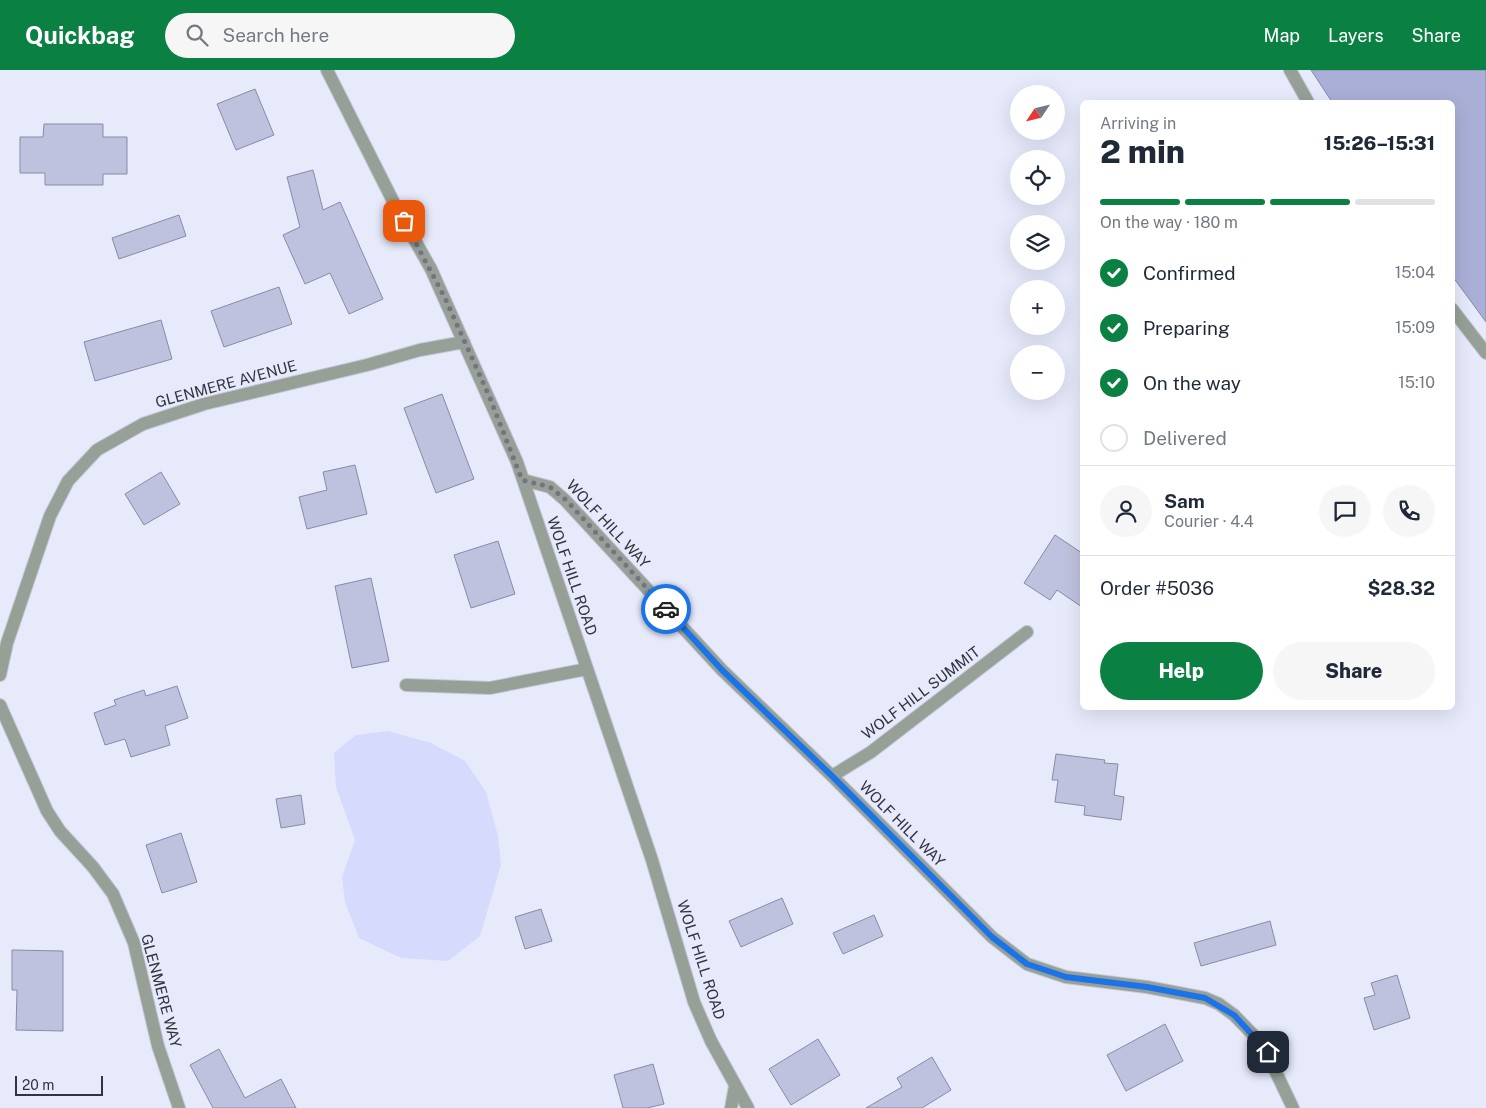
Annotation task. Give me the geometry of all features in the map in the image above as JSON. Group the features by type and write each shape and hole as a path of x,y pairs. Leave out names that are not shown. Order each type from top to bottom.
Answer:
{"street":[{"name":"WOLF HILL ROAD","path":"327,70 395,205 431,269 505,434 652,860 694,1002 735,1086 748,1108"},
{"path":"1290,70 1307,100"},
{"path":"1455,314 1486,353"},
{"name":"GLENMERE AVENUE","path":"0,674 7,643 50,516 68,481 97,450 143,424 204,404 367,365 420,350 464,342"},
{"name":"WOLF HILL WAY","path":"522,480 550,487 566,500 722,670 832,776 992,937 1027,964 1066,977 1147,987 1205,998 1234,1015 1268,1052 1293,1108"},
{"name":"WOLF HILL SUMMIT","path":"832,776 871,752 1027,632"},
{"path":"406,685 490,688 587,670"},
{"name":"GLENMERE WAY","path":"0,705 48,811 60,831 104,880 116,901 134,943 158,1046 179,1108"},
{"path":"731,1108 735,1086"}],"shaded area":[{"path":"1311,70 1486,70 1486,322 1455,280 1455,100 1331,100"},
{"path":"388,731 431,743 465,761 486,792 498,836 501,865 480,936 448,961 401,958 359,938 345,902 342,877 355,840 336,787 334,753 356,735"}],"building":[{"path":"255,89 274,135 236,150 217,104"},
{"path":"44,124 103,124 103,137 127,137 127,174 103,174 103,185 45,185 45,173 20,173 20,137 43,137"},
{"path":"313,170 323,210 340,202 383,299 349,314 330,273 305,284 283,235 300,227 287,177"},
{"path":"179,215 186,236 119,259 112,238"},
{"path":"279,287 292,324 224,347 211,311"},
{"path":"161,320 172,359 95,381 84,342"},
{"path":"442,394 474,479 436,493 404,408"},
{"path":"355,465 367,514 307,529 299,497 327,490 323,472"},
{"path":"161,472 180,504 144,525 125,494"},
{"path":"1055,535 1080,552 1080,606 1057,590 1050,600 1024,583"},
{"path":"498,541 515,594 471,608 454,555"},
{"path":"371,578 389,661 352,668 335,586"},
{"path":"177,686 188,718 165,726 170,745 131,757 125,739 105,745 94,713 116,705 114,700 144,690 146,696"},
{"path":"1056,754 1105,760 1104,763 1118,764 1114,795 1124,797 1121,820 1084,815 1085,806 1055,802 1058,780 1052,780"},
{"path":"301,795 305,824 281,828 276,799"},
{"path":"181,833 197,882 162,893 146,845"},
{"path":"782,898 793,924 741,947 729,921"},
{"path":"541,909 552,941 525,949 515,917"},
{"path":"874,915 883,936 843,954 833,933"},
{"path":"1270,921 1276,945 1201,966 1194,943"},
{"path":"12,950 63,951 63,1031 16,1030 17,990 12,990"},
{"path":"1397,975 1410,1018 1374,1030 1364,998 1375,995 1371,983"},
{"path":"1165,1024 1183,1061 1126,1091 1107,1055"},
{"path":"818,1039 840,1075 791,1105 769,1069"},
{"path":"219,1049 245,1098 281,1079 296,1108 213,1108 190,1065"},
{"path":"932,1057 951,1090 922,1108 866,1108 902,1087 897,1078"},
{"path":"653,1064 664,1104 647,1108 623,1108 614,1075"}],"way so far":[{"path":"404,221 445,298 490,398 517,462 522,480 550,487 566,500 666,609"}],"route":[{"path":"666,609 722,670 832,776 992,937 1027,964 1066,977 1147,987 1205,998 1219,1004 1234,1015 1268,1052"}]}
